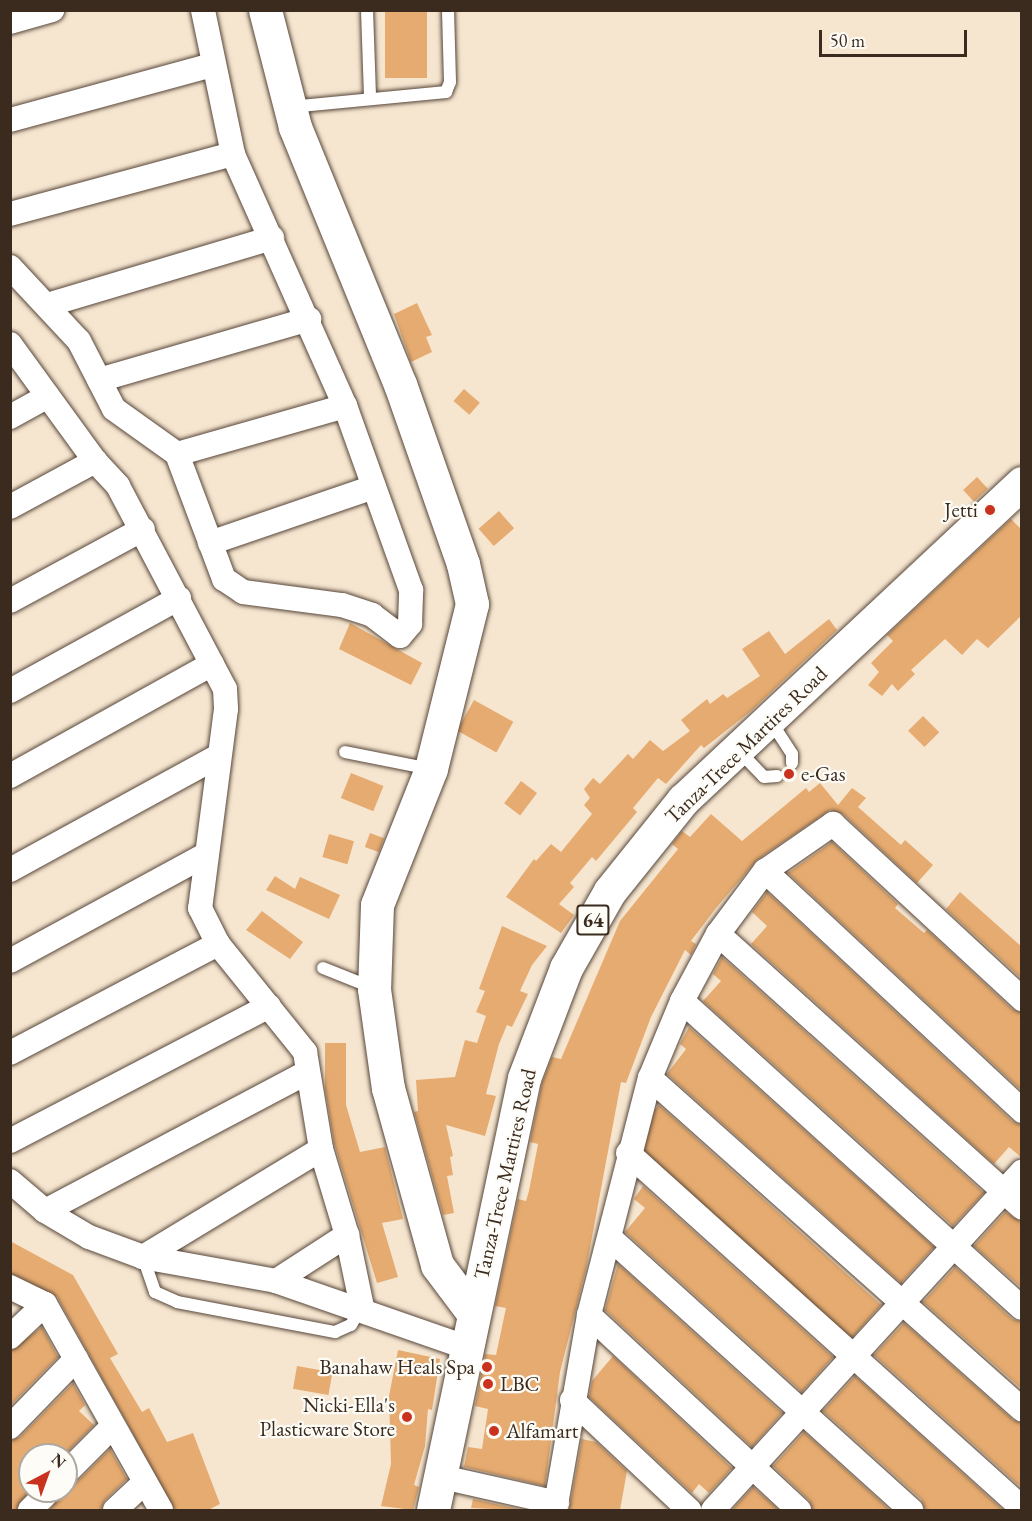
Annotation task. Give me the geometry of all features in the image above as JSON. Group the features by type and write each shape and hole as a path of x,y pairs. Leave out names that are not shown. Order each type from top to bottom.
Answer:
{"street":[{"path":"10,22 52,10"},
{"path":"10,267 79,341 114,409 177,454 224,579 243,592 342,605 372,615 400,636 410,624 411,590 345,406 309,319 233,154 212,65 203,10"},
{"path":"265,10 289,107 400,384 463,564 472,604 431,770 377,905 374,989 388,1088 437,1265 473,1313"},
{"path":"10,120 212,65"},
{"path":"10,214 233,154"},
{"path":"46,305 272,238"},
{"path":"99,380 309,319"},
{"path":"10,344 95,461 118,486 143,529 225,689 226,709 218,756 200,908 218,944 305,1052 321,1149 347,1235 362,1307"},
{"path":"10,417 48,396"},
{"path":"177,454 345,406"},
{"path":"10,507 95,461"},
{"name":"Tanza-Trece Martires Road","path":"439,1501 466,1347 524,1078 566,968 610,891 683,800 1022,483"},
{"path":"210,543 374,487"},
{"path":"10,602 143,529"},
{"path":"10,691 179,598"},
{"path":"10,776 212,664"},
{"path":"10,870 218,756"},
{"path":"439,1501 556,1507 572,1400 589,1315 610,1238 628,1153 650,1078 682,1000 718,933 765,870 833,824 1022,999"},
{"path":"10,961 207,854"},
{"path":"765,870 1022,1111"},
{"path":"718,933 1022,1208"},
{"path":"10,1053 218,944"},
{"path":"682,1000 1022,1308"},
{"path":"10,1141 269,1006"},
{"path":"45,1211 307,1072"},
{"path":"650,1078 1022,1409"},
{"path":"143,1257 321,1149"},
{"path":"628,1153 853,1360 1022,1508"},
{"path":"713,1510 804,1415 1003,1191 1022,1173"},
{"path":"10,1181 45,1211 89,1237 143,1257 276,1281 362,1307 466,1347"},
{"path":"276,1281 347,1235"},
{"path":"610,1238 911,1510"},
{"path":"10,1287 45,1304 161,1510"},
{"path":"10,1337 45,1304"},
{"path":"589,1315 751,1469 799,1510"},
{"path":"10,1427 76,1359"},
{"path":"572,1400 690,1510"},
{"path":"78,1461 113,1426"},
{"path":"115,1510 145,1482"}],"lane":[{"path":"367,10 370,98"},
{"path":"289,107 446,92 450,82 448,10"},
{"path":"770,720 792,754 792,763"},
{"path":"737,750 764,777 777,776"},
{"path":"345,752 431,770"},
{"path":"323,968 374,989"},
{"path":"143,1257 155,1292 177,1302 335,1332 351,1325 362,1307"}],"building":[{"path":"385,10 427,10 427,78 385,78"},
{"path":"417,303 432,335 426,337 432,352 411,362 394,314"},
{"path":"464,389 480,403 469,415 454,401"},
{"path":"977,477 988,489 974,502 963,490"},
{"path":"499,511 514,528 494,546 479,529"},
{"path":"1011,519 1022,530 1022,615 988,648 977,639 962,655 945,639 911,670 915,674 898,691 892,684 882,696 868,685 879,672 871,663 893,641 887,635"},
{"path":"829,619 837,630 751,711 704,748 701,745 666,784 658,778 633,808 637,812 596,861 592,857 570,883 574,887 559,904 574,915 561,933 506,897 534,859 536,861 551,844 561,852 592,814 584,805 590,798 584,789 593,778 600,784 628,754 633,759 650,740 663,751 690,731 681,720 707,699 710,704 723,694 727,698 760,676 742,649 769,631 785,654"},
{"path":"350,623 422,663 411,685 339,649"},
{"path":"474,700 513,722 496,752 457,731"},
{"path":"923,716 939,732 924,747 908,731"},
{"path":"351,773 383,786 373,811 341,798"},
{"path":"521,781 537,793 520,815 504,803"},
{"path":"820,783 838,805 852,788 866,798 858,807 901,845 905,840 933,865 917,883 843,814 830,810 757,860 716,908 691,941 696,944 691,955 685,950 651,1017 626,1083 621,1082 586,1269 560,1372 545,1486 464,1467 468,1447 482,1449 488,1409 475,1406 485,1354 496,1355 506,1308 495,1306 518,1199 526,1201 529,1191 538,1144 530,1142 542,1083 552,1057 561,1059 620,921 678,849 672,844 682,831 690,837 711,814 742,841 806,788 809,792"},
{"path":"370,833 384,838 379,852 365,847"},
{"path":"329,834 354,841 347,864 322,857"},
{"path":"832,842 898,904 895,908 924,933 927,930 1012,1009 1022,1013 1022,1091 788,873"},
{"path":"275,876 295,889 300,877 340,895 329,919 266,890"},
{"path":"767,892 1012,1121 1022,1125 1022,1158 1009,1147 994,1164 751,944 767,926 752,912"},
{"path":"960,892 1022,947 1022,979 946,909"},
{"path":"262,911 303,942 290,959 246,930"},
{"path":"502,926 547,946 532,965 520,991 528,994 512,1027 507,1025 499,1044 486,1094 496,1096 485,1136 446,1125 453,1156 450,1157 453,1175 447,1176 454,1213 443,1215 414,1112 418,1111 416,1080 455,1077 465,1040 477,1043 486,1016 476,1012 485,991 479,989"},
{"path":"722,957 984,1193 953,1226 703,1001 721,981 713,974"},
{"path":"689,1027 934,1247 901,1283 667,1074 686,1049 680,1044"},
{"path":"325,1043 346,1043 346,1105 360,1152 385,1147 403,1219 382,1223 398,1277 377,1283 334,1143 325,1088"},
{"path":"659,1105 881,1305 850,1340 628,1140"},
{"path":"643,1186 833,1357 802,1392 625,1232 645,1208 634,1199"},
{"path":"1005,1212 1022,1222 1022,1288 974,1246"},
{"path":"10,1241 73,1275 118,1354 110,1358 142,1412 149,1408 167,1442 193,1433 220,1504 208,1510 175,1510 57,1297 10,1273"},
{"path":"618,1264 782,1413 752,1447 605,1310"},
{"path":"955,1267 1012,1319 1022,1322 1022,1389 923,1302"},
{"path":"904,1323 1013,1420 1022,1423 1022,1488 874,1355"},
{"path":"42,1327 58,1357 10,1406 10,1351"},
{"path":"398,1350 440,1359 432,1410 428,1409 425,1446 414,1485 419,1487 413,1510 381,1506 391,1464 389,1396"},
{"path":"613,1356 732,1468 709,1493 699,1484 692,1493 589,1397 592,1381"},
{"path":"297,1366 332,1372 328,1395 293,1389"},
{"path":"855,1376 1003,1510 925,1510 921,1499 823,1411"},
{"path":"73,1383 85,1405 79,1411 94,1425 76,1443 18,1443 18,1503 21,1503 16,1510 10,1510 10,1441 20,1437"},
{"path":"804,1432 890,1510 813,1510 809,1500 773,1466"},
{"path":"582,1439 596,1442 627,1471 620,1510 569,1510"},
{"path":"110,1449 127,1479 105,1500 101,1510 50,1510 55,1503 78,1503 78,1481"},
{"path":"753,1487 779,1510 732,1510"},
{"path":"473,1499 518,1509 518,1510 471,1508"}],"place":[{"name":"Jetti","path":"990,510"},
{"name":"e-Gas","path":"789,774"},
{"name":"Banahaw Heals Spa","path":"487,1367"},
{"name":"LBC","path":"488,1384"},
{"name":"Nicki-Ella's Plasticware Store","path":"407,1417"},
{"name":"Alfamart","path":"494,1431"}]}
